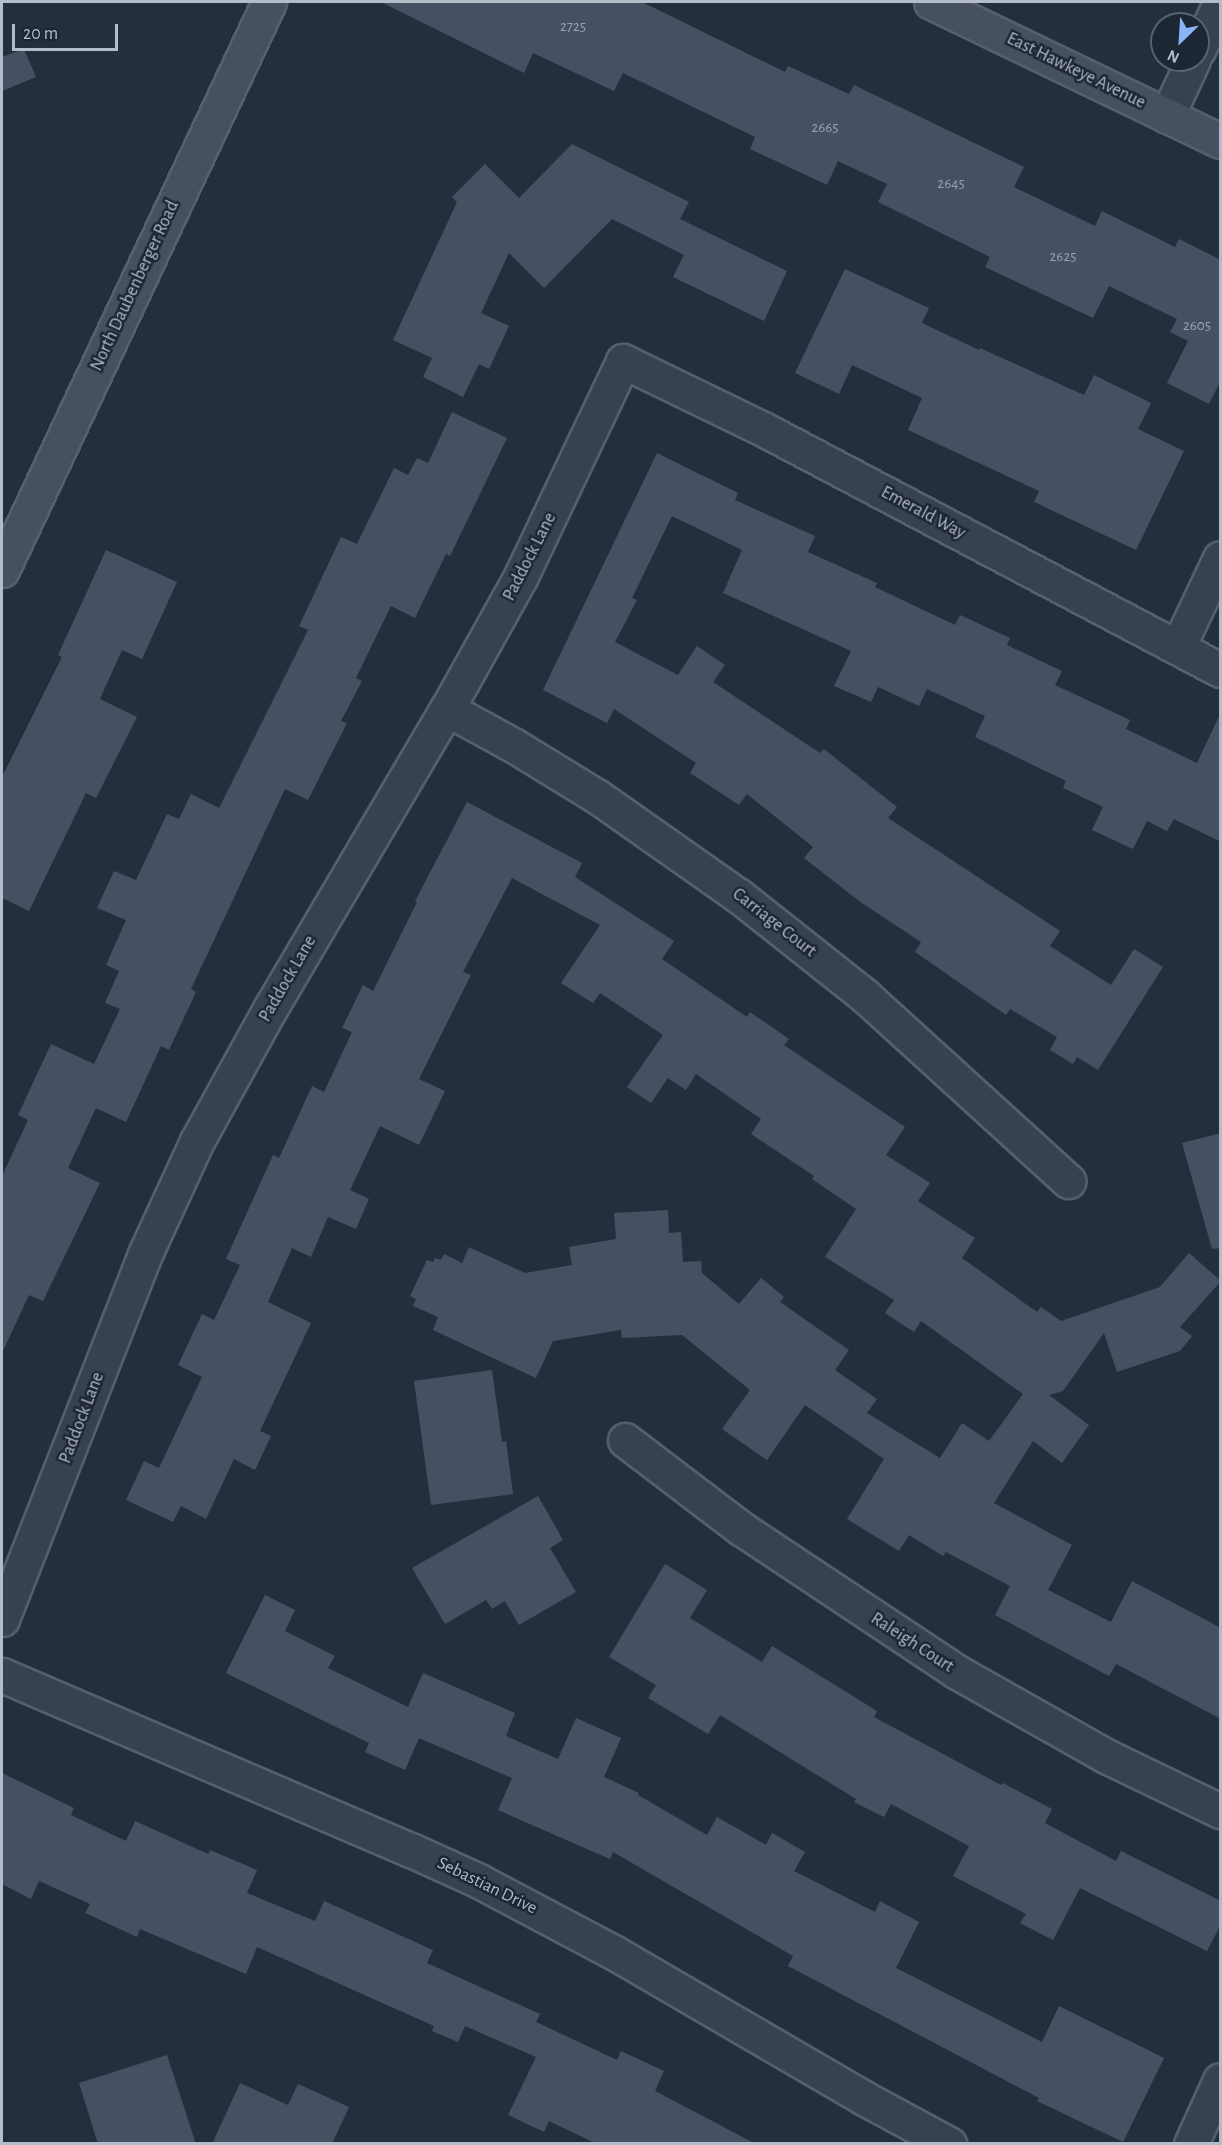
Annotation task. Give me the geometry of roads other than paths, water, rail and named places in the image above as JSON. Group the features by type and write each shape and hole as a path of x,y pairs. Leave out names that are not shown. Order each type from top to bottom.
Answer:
{"street":[{"name":"North Daubenberger Road","path":"2,570 269,2"},
{"name":"East Hawkeye Avenue","path":"931,2 1221,141"},
{"path":"1210,25 1221,3"},
{"path":"1167,116 1187,72"},
{"name":"Emerald Way","path":"623,361 765,430 1221,670"},
{"name":"Paddock Lane","path":"2,1619 141,1264 193,1150 270,1009 447,709 521,576 623,361"},
{"path":"1178,647 1221,558"},
{"name":"Carriage Court","path":"447,709 513,745 598,797 739,896 866,996 1068,1181"},
{"name":"Raleigh Court","path":"625,1440 742,1529 927,1653 1001,1698 1106,1756 1221,1811"},
{"name":"Sebastian Drive","path":"2,1675 479,1881 615,1953 864,2098 949,2144"},
{"path":"1191,2144 1221,2080"}]}
